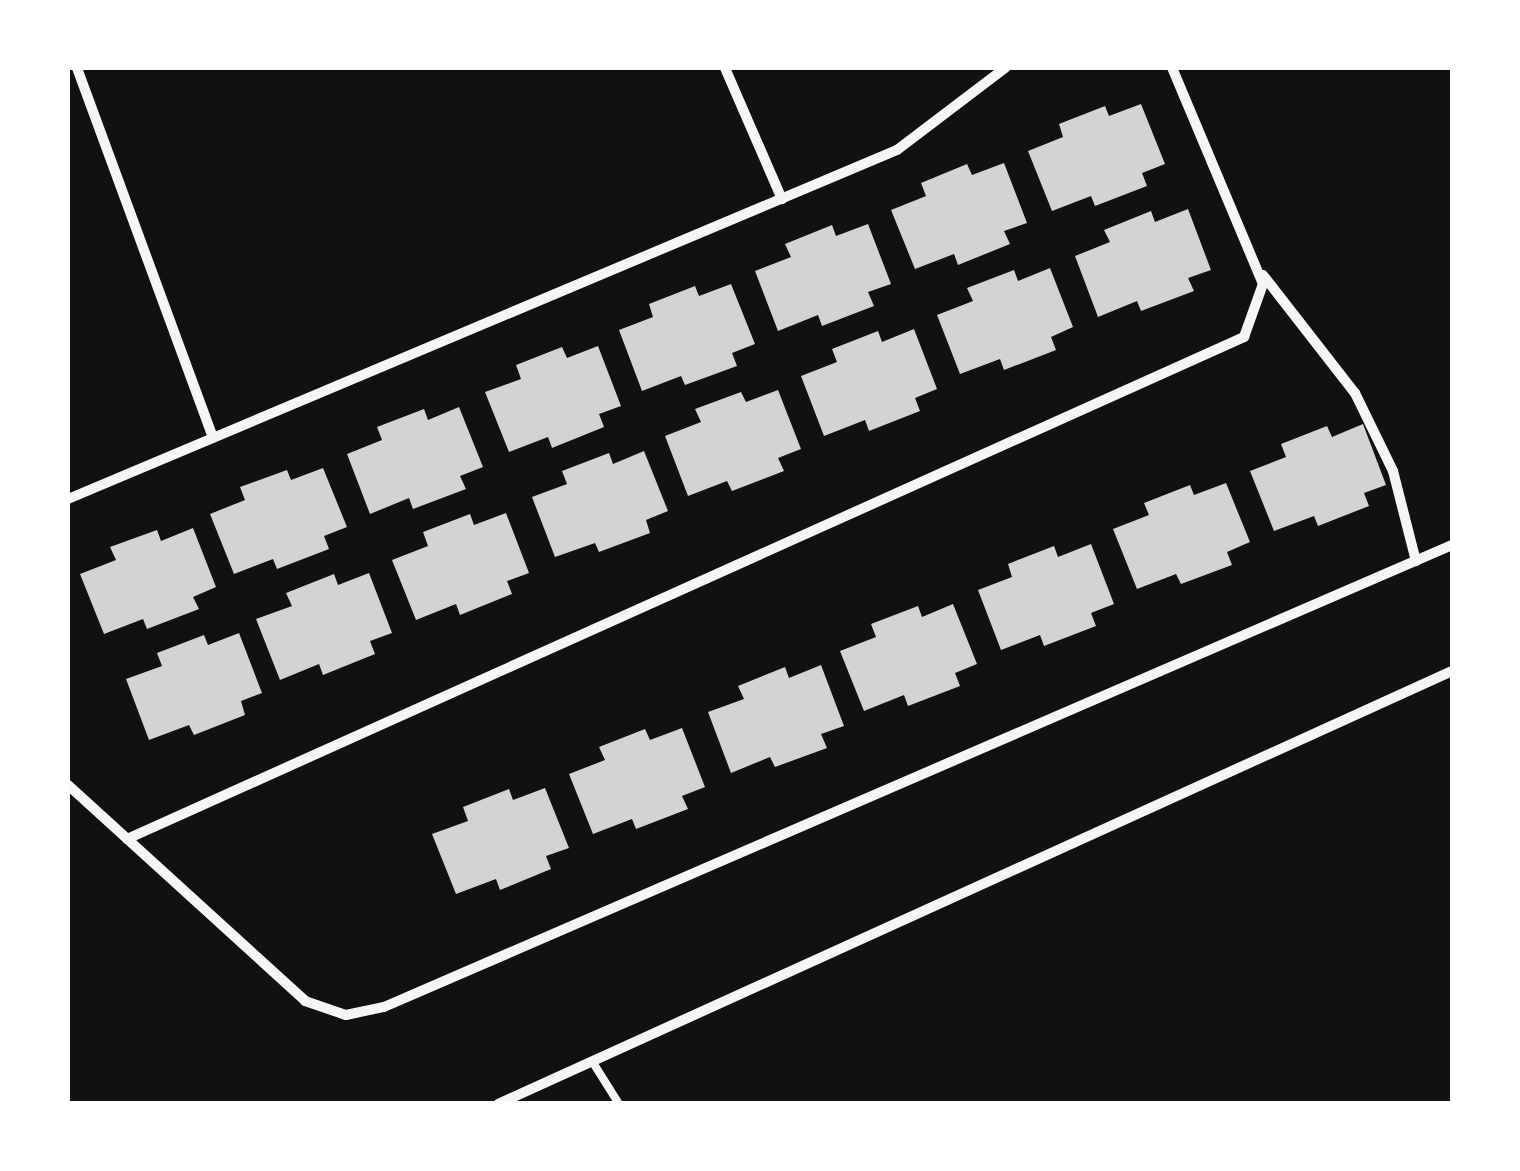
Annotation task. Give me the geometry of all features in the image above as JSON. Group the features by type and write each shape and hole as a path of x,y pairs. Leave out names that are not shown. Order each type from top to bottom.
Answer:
{"street":[{"path":"77,68 213,438"},
{"path":"725,68 782,199"},
{"path":"68,500 898,150 1005,68"},
{"path":"127,839 1244,337 1264,284 1172,68"},
{"path":"1256,266 1355,394 1394,471 1416,560"},
{"path":"68,784 305,1002 346,1015 384,1008 1452,545"},
{"path":"498,1104 1452,671"}],"lane":[{"path":"592,1061 620,1104"}],"building":[{"path":"1141,104 1165,164 1142,173 1147,186 1095,206 1091,196 1052,211 1028,151 1063,137 1059,124 1105,106 1109,116"},
{"path":"1004,163 1027,223 1004,231 1010,244 958,265 954,254 915,269 891,210 926,196 921,183 967,164 972,175"},
{"path":"1188,209 1211,270 1188,278 1194,291 1141,311 1137,301 1098,317 1075,256 1110,242 1104,230 1151,211 1155,222"},
{"path":"868,224 891,284 868,292 874,306 822,326 818,315 778,331 755,271 791,257 785,244 832,225 836,236"},
{"path":"1050,268 1073,327 1051,337 1056,350 1004,370 1000,359 960,374 937,315 973,301 967,288 1014,270 1018,281"},
{"path":"731,284 755,344 732,353 737,366 685,385 681,376 642,391 619,330 653,317 649,304 695,286 699,296"},
{"path":"914,329 937,389 915,398 920,411 869,431 865,420 824,436 801,376 837,362 832,349 878,331 882,342"},
{"path":"598,346 621,406 599,414 604,427 552,448 548,437 509,452 485,392 521,379 516,365 562,347 567,358"},
{"path":"778,390 801,449 778,458 784,471 732,491 727,481 688,496 665,436 701,422 695,409 741,392 746,402"},
{"path":"459,407 483,467 460,476 466,489 413,509 409,498 370,514 347,454 382,440 377,427 424,409 428,420"},
{"path":"1363,424 1386,485 1364,493 1369,506 1318,526 1314,516 1274,531 1250,471 1286,457 1281,444 1327,426 1332,437"},
{"path":"644,451 668,511 646,520 650,533 599,552 595,543 555,557 532,497 567,484 562,471 609,453 613,464"},
{"path":"323,468 347,527 324,536 329,549 277,569 273,559 234,574 210,514 245,500 240,487 287,470 291,480"},
{"path":"1226,483 1250,542 1227,552 1232,565 1181,584 1176,574 1137,589 1113,529 1149,515 1144,503 1190,485 1194,495"},
{"path":"506,513 529,573 507,581 512,594 460,615 456,604 416,620 392,560 428,546 423,532 470,514 474,525"},
{"path":"193,528 216,587 193,597 199,609 147,629 143,619 104,634 80,574 116,560 110,547 157,530 161,541"},
{"path":"1091,544 1114,604 1091,613 1096,626 1044,646 1040,635 1001,650 978,590 1012,577 1008,564 1054,546 1058,557"},
{"path":"369,573 392,633 370,641 375,654 323,675 319,664 280,680 256,619 292,606 286,593 334,574 338,585"},
{"path":"953,604 977,664 955,673 960,686 908,706 904,695 864,711 840,651 876,637 871,624 918,606 922,617"},
{"path":"239,633 262,693 241,701 245,715 194,735 189,725 149,740 126,679 162,666 157,653 204,635 208,645"},
{"path":"821,665 844,726 821,734 827,748 775,767 770,757 731,773 708,712 744,699 738,686 785,667 789,678"},
{"path":"682,728 705,787 682,796 688,809 636,829 632,819 593,834 569,774 605,760 599,747 645,729 650,740"},
{"path":"545,788 569,848 546,856 551,869 500,890 496,879 456,894 432,834 468,821 463,807 509,789 513,800"}]}
